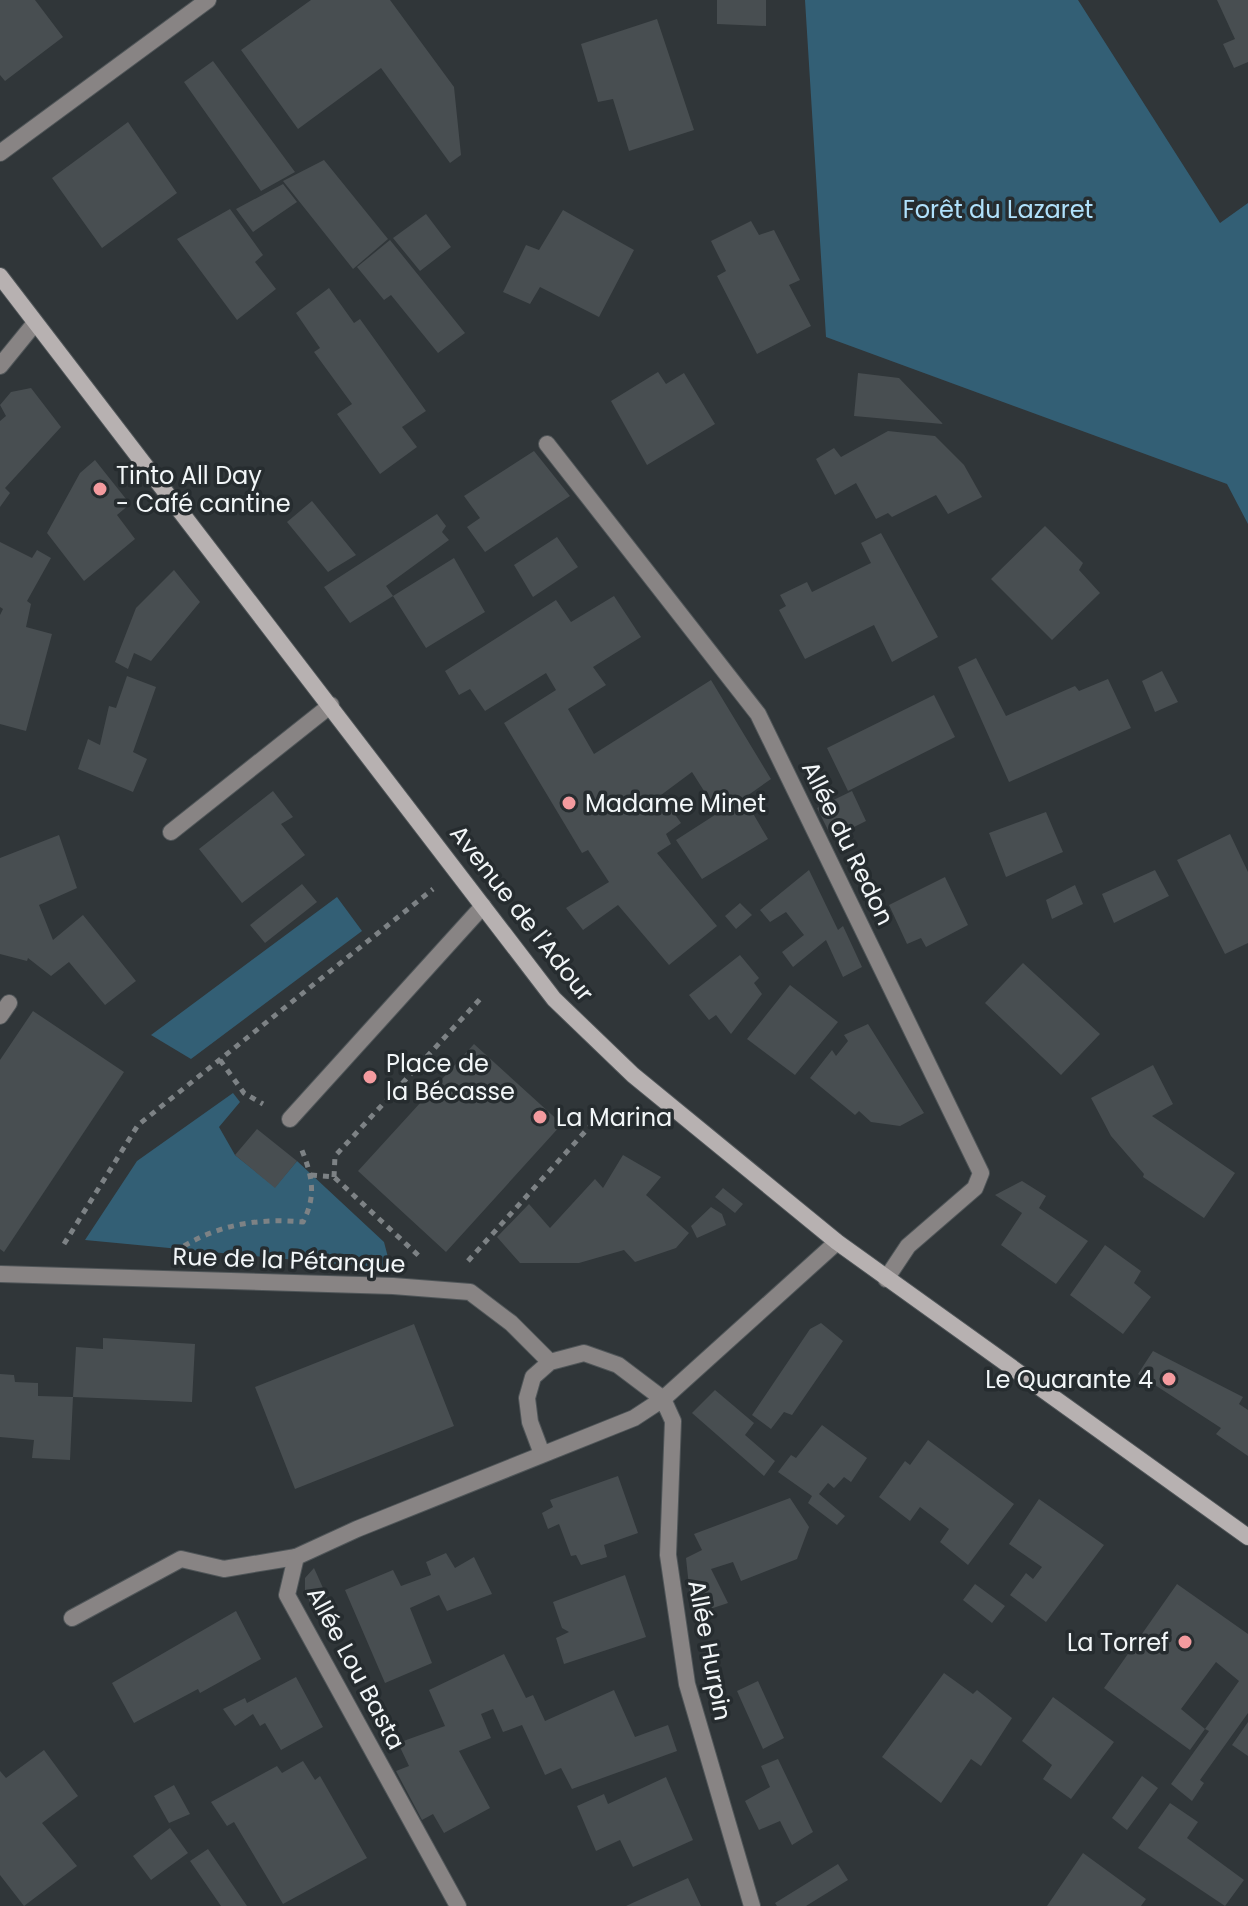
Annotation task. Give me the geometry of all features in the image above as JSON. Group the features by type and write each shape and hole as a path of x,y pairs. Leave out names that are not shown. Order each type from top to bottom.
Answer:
{"main road":[{"name":"Avenue de l'Adour","path":"0,276 554,999 633,1075 837,1242 1248,1537"}],"street":[{"path":"0,153 208,0"},
{"path":"0,366 35,323"},
{"name":"Allée du Redon","path":"547,444 758,714 981,1173 975,1188 908,1246 886,1279"},
{"path":"171,832 331,705"},
{"path":"290,1119 483,906"},
{"name":"Allée Lou Basta","path":"458,1906 287,1595 290,1570 296,1557 634,1418 663,1399 837,1242"},
{"name":"Rue de la Pétanque","path":"0,1274 470,1292 488,1303 550,1362"},
{"path":"542,1454 530,1422 527,1398 533,1377 550,1362 584,1353 618,1365 663,1399"},
{"name":"Allée Hurpin","path":"663,1399 673,1421 668,1555 687,1684 752,1906"},
{"path":"72,1618 181,1559 224,1569 296,1557"}],"path":[{"path":"45,1276 138,1125 435,887"},
{"path":"334,1177 335,1156 482,997"},
{"path":"133,1279 197,1238 231,1225 274,1219 303,1222 312,1204 311,1175 290,1119 244,1093 220,1060"},
{"path":"311,1175 334,1177 430,1267 450,1269 463,1266 601,1114"},
{"path":"448,1290 450,1269"}],"green space":[{"name":"Forêt du Lazaret","path":"805,0 1078,0 1220,223 1248,203 1248,524 1227,484 826,337"},
{"path":"337,897 362,931 191,1059 151,1035"},
{"path":"233,1093 240,1102 219,1127 235,1155 275,1187 297,1161 384,1242 391,1269 85,1240 137,1161"}],"building":[{"path":"0,0 35,0 63,37 5,81 0,75"},
{"path":"311,0 390,0 454,87 461,155 450,163 381,68 298,129 241,50"},
{"path":"717,0 766,0 766,26 717,24"},
{"path":"1217,0 1248,0 1248,62 1234,68 1223,44 1235,39"},
{"path":"657,19 694,130 629,151 613,99 598,102 581,44"},
{"path":"213,61 295,172 261,191 184,82"},
{"path":"128,122 177,193 102,248 52,178"},
{"path":"324,160 388,239 353,269 283,181"},
{"path":"283,184 297,202 253,232 236,209"},
{"path":"230,209 263,255 255,262 276,289 237,320 177,239"},
{"path":"563,210 634,250 599,317 540,287 530,304 503,292 526,245 539,250"},
{"path":"426,214 451,247 420,271 393,238"},
{"path":"751,221 759,235 774,230 800,280 789,285 811,326 757,354 717,276 726,271 711,241"},
{"path":"390,240 465,333 438,353 391,295 384,300 357,267"},
{"path":"329,288 354,323 360,319 426,411 402,427 417,447 380,474 337,414 352,404 314,352 320,348 296,313"},
{"path":"658,372 666,384 684,373 715,424 647,465 611,401"},
{"path":"858,373 899,378 943,424 854,416"},
{"path":"31,388 61,427 5,488 10,493 0,507 0,421 6,416 0,405 11,392"},
{"path":"888,431 935,436 964,465 982,497 948,514 936,495 892,517 888,513 876,519 856,483 835,495 816,459 834,448 841,457"},
{"path":"534,451 570,496 485,552 467,527 480,518 464,496"},
{"path":"95,460 130,504 117,515 135,539 84,581 47,533 80,473"},
{"path":"312,501 356,555 328,572 287,522"},
{"path":"437,514 446,526 442,532 449,540 386,586 393,596 350,623 324,587"},
{"path":"1045,526 1083,563 1079,570 1100,593 1052,640 991,579"},
{"path":"881,533 938,637 892,662 874,625 805,659 779,610 786,606 780,595 807,582 812,592 871,563 861,543"},
{"path":"557,537 578,567 533,597 514,565"},
{"path":"0,542 32,558 37,550 51,558 27,601 31,604 26,627 52,634 26,731 0,724 0,615 3,609 0,607"},
{"path":"454,558 485,612 426,648 393,596"},
{"path":"174,570 200,602 151,661 134,653 128,669 115,662 136,608"},
{"path":"614,596 641,637 593,667 606,685 568,709 594,754 711,680 771,779 744,798 768,839 702,879 676,840 718,813 692,772 657,798 659,803 664,799 681,823 666,834 671,844 657,853 717,926 669,965 618,905 583,930 566,908 609,882 588,850 582,853 504,723 556,690 546,673 485,711 470,689 459,695 445,671 556,600 571,622"},
{"path":"976,658 1006,716 1075,686 1079,691 1108,679 1131,728 1009,782 958,667"},
{"path":"1162,671 1178,702 1155,712 1142,681"},
{"path":"127,676 156,687 133,752 147,759 133,792 78,769 88,739 100,745 109,706 116,708"},
{"path":"934,695 955,737 848,791 827,748"},
{"path":"273,791 293,817 281,824 305,855 242,903 199,849"},
{"path":"852,791 866,821 832,838 817,808"},
{"path":"1046,812 1063,852 1006,877 989,833"},
{"path":"1230,834 1248,872 1248,943 1225,954 1177,860"},
{"path":"59,835 77,888 39,905 53,940 83,915 136,981 105,1005 69,962 51,976 28,958 27,961 0,954 0,858"},
{"path":"809,870 838,930 843,926 862,967 843,977 826,940 793,967 782,952 804,935 786,912 770,922 760,910"},
{"path":"1155,870 1169,896 1114,923 1102,894"},
{"path":"945,877 968,925 926,947 921,938 907,944 889,905"},
{"path":"302,884 317,902 265,943 250,925"},
{"path":"1075,885 1083,904 1052,919 1046,900"},
{"path":"740,903 752,915 736,929 725,916"},
{"path":"740,955 759,978 754,983 762,994 731,1034 716,1015 709,1020 689,995"},
{"path":"1023,963 1100,1034 1061,1075 985,1003"},
{"path":"790,985 838,1022 795,1075 747,1039"},
{"path":"33,1011 124,1072 4,1252 0,1249 0,1060"},
{"path":"868,1024 924,1113 900,1126 871,1122 859,1111 855,1115 810,1078 832,1050 836,1056 848,1041 844,1035"},
{"path":"474,1044 562,1124 446,1252 358,1171"},
{"path":"1153,1065 1173,1104 1152,1116 1235,1173 1204,1218 1143,1177 1144,1174 1111,1136 1091,1098"},
{"path":"257,1129 297,1161 275,1188 235,1155"},
{"path":"623,1155 661,1177 646,1195 689,1233 676,1248 635,1262 624,1250 579,1263 520,1263 497,1237 529,1204 550,1228 595,1179 603,1188"},
{"path":"1022,1181 1046,1196 1039,1208 1088,1241 1056,1284 1001,1245 1022,1213 995,1195"},
{"path":"723,1188 743,1204 735,1213 715,1197"},
{"path":"711,1207 722,1214 726,1225 697,1238 691,1226"},
{"path":"1105,1245 1141,1271 1134,1283 1151,1297 1123,1334 1070,1295"},
{"path":"821,1323 843,1341 792,1415 784,1412 771,1429 752,1415 810,1329"},
{"path":"414,1324 454,1426 295,1489 255,1387"},
{"path":"103,1338 195,1344 192,1402 73,1397 76,1347 103,1349"},
{"path":"1153,1351 1243,1397 1239,1404 1248,1410 1248,1456 1216,1434 1221,1428 1138,1374"},
{"path":"0,1374 14,1375 15,1382 38,1383 38,1396 73,1397 70,1460 32,1458 34,1440 0,1437"},
{"path":"715,1390 754,1423 745,1435 775,1461 764,1476 692,1413"},
{"path":"822,1425 867,1458 851,1482 844,1477 834,1488 828,1483 819,1494 845,1516 837,1525 808,1503 812,1496 778,1472 791,1455 796,1458"},
{"path":"928,1440 1014,1504 968,1565 940,1542 949,1529 920,1507 910,1521 879,1497 905,1461 910,1465"},
{"path":"618,1476 638,1533 604,1545 607,1557 581,1565 576,1555 571,1556 559,1524 548,1529 542,1513 553,1507 550,1500"},
{"path":"790,1498 809,1527 797,1559 741,1581 733,1562 711,1569 728,1603 692,1615 686,1558 702,1550 694,1534"},
{"path":"1039,1499 1104,1545 1046,1622 1010,1595 1026,1573 1033,1579 1042,1567 1009,1544"},
{"path":"446,1553 455,1568 474,1557 492,1594 447,1611 439,1595 410,1608 432,1663 385,1683 345,1590 393,1570 401,1586 431,1575 426,1562"},
{"path":"314,1568 332,1608 316,1616 305,1591 305,1578"},
{"path":"625,1575 646,1637 564,1664 556,1638 569,1632 562,1628 553,1602"},
{"path":"975,1584 1005,1606 992,1623 963,1600"},
{"path":"1177,1584 1248,1634 1248,1713 1200,1780 1204,1783 1192,1801 1171,1784 1209,1731 1205,1729 1190,1750 1104,1688","holes":["1216,1662 1239,1681 1205,1729 1181,1709"]},
{"path":"236,1611 261,1659 200,1693 198,1689 134,1723 112,1683"},
{"path":"504,1654 526,1698 533,1695 545,1721 614,1690 635,1737 668,1725 677,1751 572,1789 561,1768 545,1775 522,1725 503,1732 493,1709 481,1714 491,1738 459,1751 490,1808 444,1833 433,1814 422,1820 396,1771 409,1766 398,1743 445,1726 429,1690"},
{"path":"944,1673 973,1694 977,1690 1012,1718 981,1766 971,1759 941,1803 882,1757"},
{"path":"296,1677 323,1727 281,1750 265,1723 260,1726 253,1714 235,1726 223,1709 245,1698 247,1703"},
{"path":"758,1681 784,1738 763,1749 737,1691"},
{"path":"1053,1697 1114,1742 1071,1799 1043,1779 1052,1765 1022,1741"},
{"path":"1248,1722 1248,1756 1232,1745"},
{"path":"44,1750 78,1796 42,1823 77,1866 24,1906 0,1875 0,1771 6,1778"},
{"path":"778,1759 813,1832 792,1845 780,1821 759,1830 745,1801 770,1787 761,1766"},
{"path":"303,1761 315,1780 320,1776 367,1858 283,1904 234,1822 227,1826 211,1802 277,1766 282,1773"},
{"path":"1142,1776 1158,1788 1127,1830 1112,1818"},
{"path":"666,1777 693,1840 633,1867 620,1840 596,1851 577,1806 604,1794 608,1804"},
{"path":"174,1785 190,1814 169,1823 154,1796"},
{"path":"1170,1803 1198,1822 1187,1838 1244,1880 1225,1906 1138,1848"},
{"path":"170,1828 188,1853 151,1880 133,1856"},
{"path":"208,1849 247,1906 221,1906 190,1861"},
{"path":"1083,1853 1146,1899 1141,1906 1047,1906"},
{"path":"838,1864 848,1880 806,1906 777,1906 775,1903"},
{"path":"688,1878 701,1906 626,1906 650,1895"}],"place":[{"name":"Tinto All Day - Café cantine","path":"100,489"},
{"name":"Madame Minet","path":"569,803"},
{"name":"Place de la Bécasse","path":"370,1077"},
{"name":"La Marina","path":"540,1117"},
{"name":"Le Quarante 4","path":"1169,1379"},
{"name":"La Torref","path":"1185,1642"}]}
